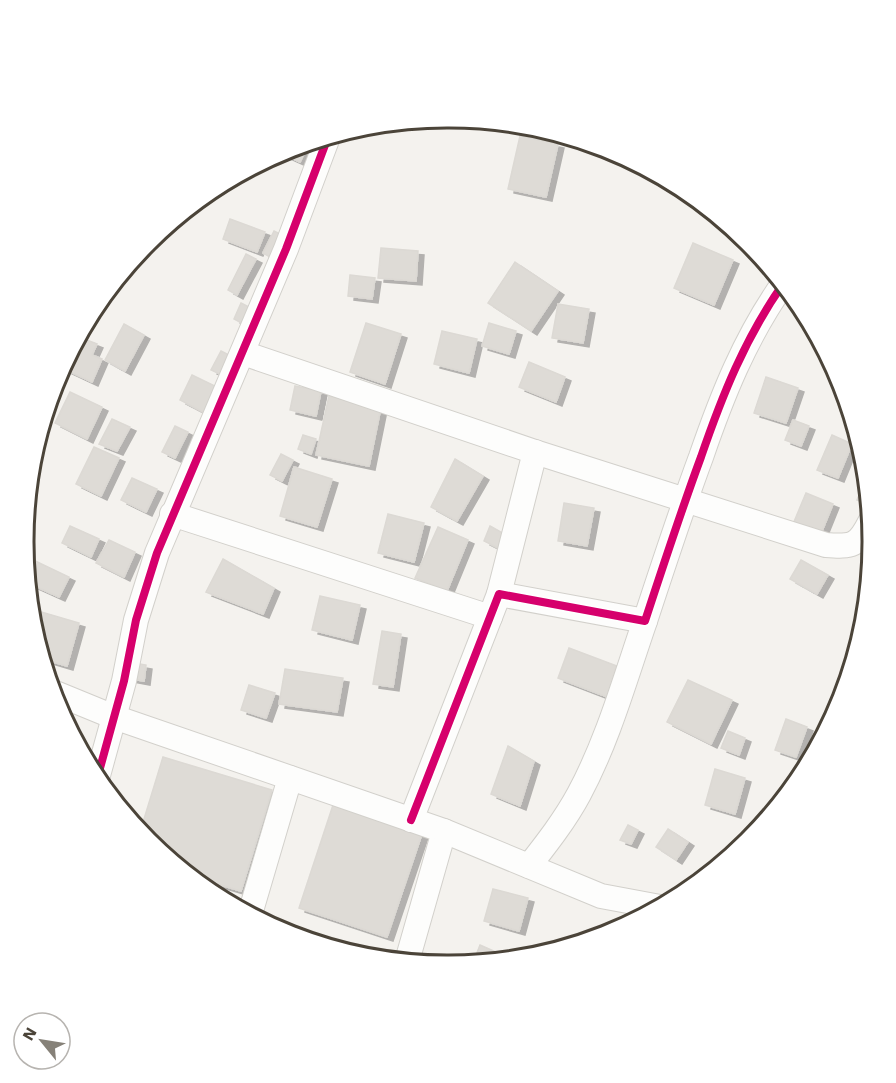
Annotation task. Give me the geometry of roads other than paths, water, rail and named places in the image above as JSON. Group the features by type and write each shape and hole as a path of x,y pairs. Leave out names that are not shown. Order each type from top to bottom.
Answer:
{"street":[{"path":"101,765 124,681 136,620 157,552 286,249 324,147"},
{"path":"529,866 558,829 580,794 604,739 723,393 744,346 778,292"},
{"path":"243,353 535,452 826,545 847,547 862,538"},
{"path":"411,820 499,594 535,452"},
{"path":"172,514 490,617"},
{"path":"499,594 645,621"},
{"path":"65,697 114,717 444,831 601,896 646,904"},
{"path":"252,906 290,778"},
{"path":"409,953 444,831"}]}
